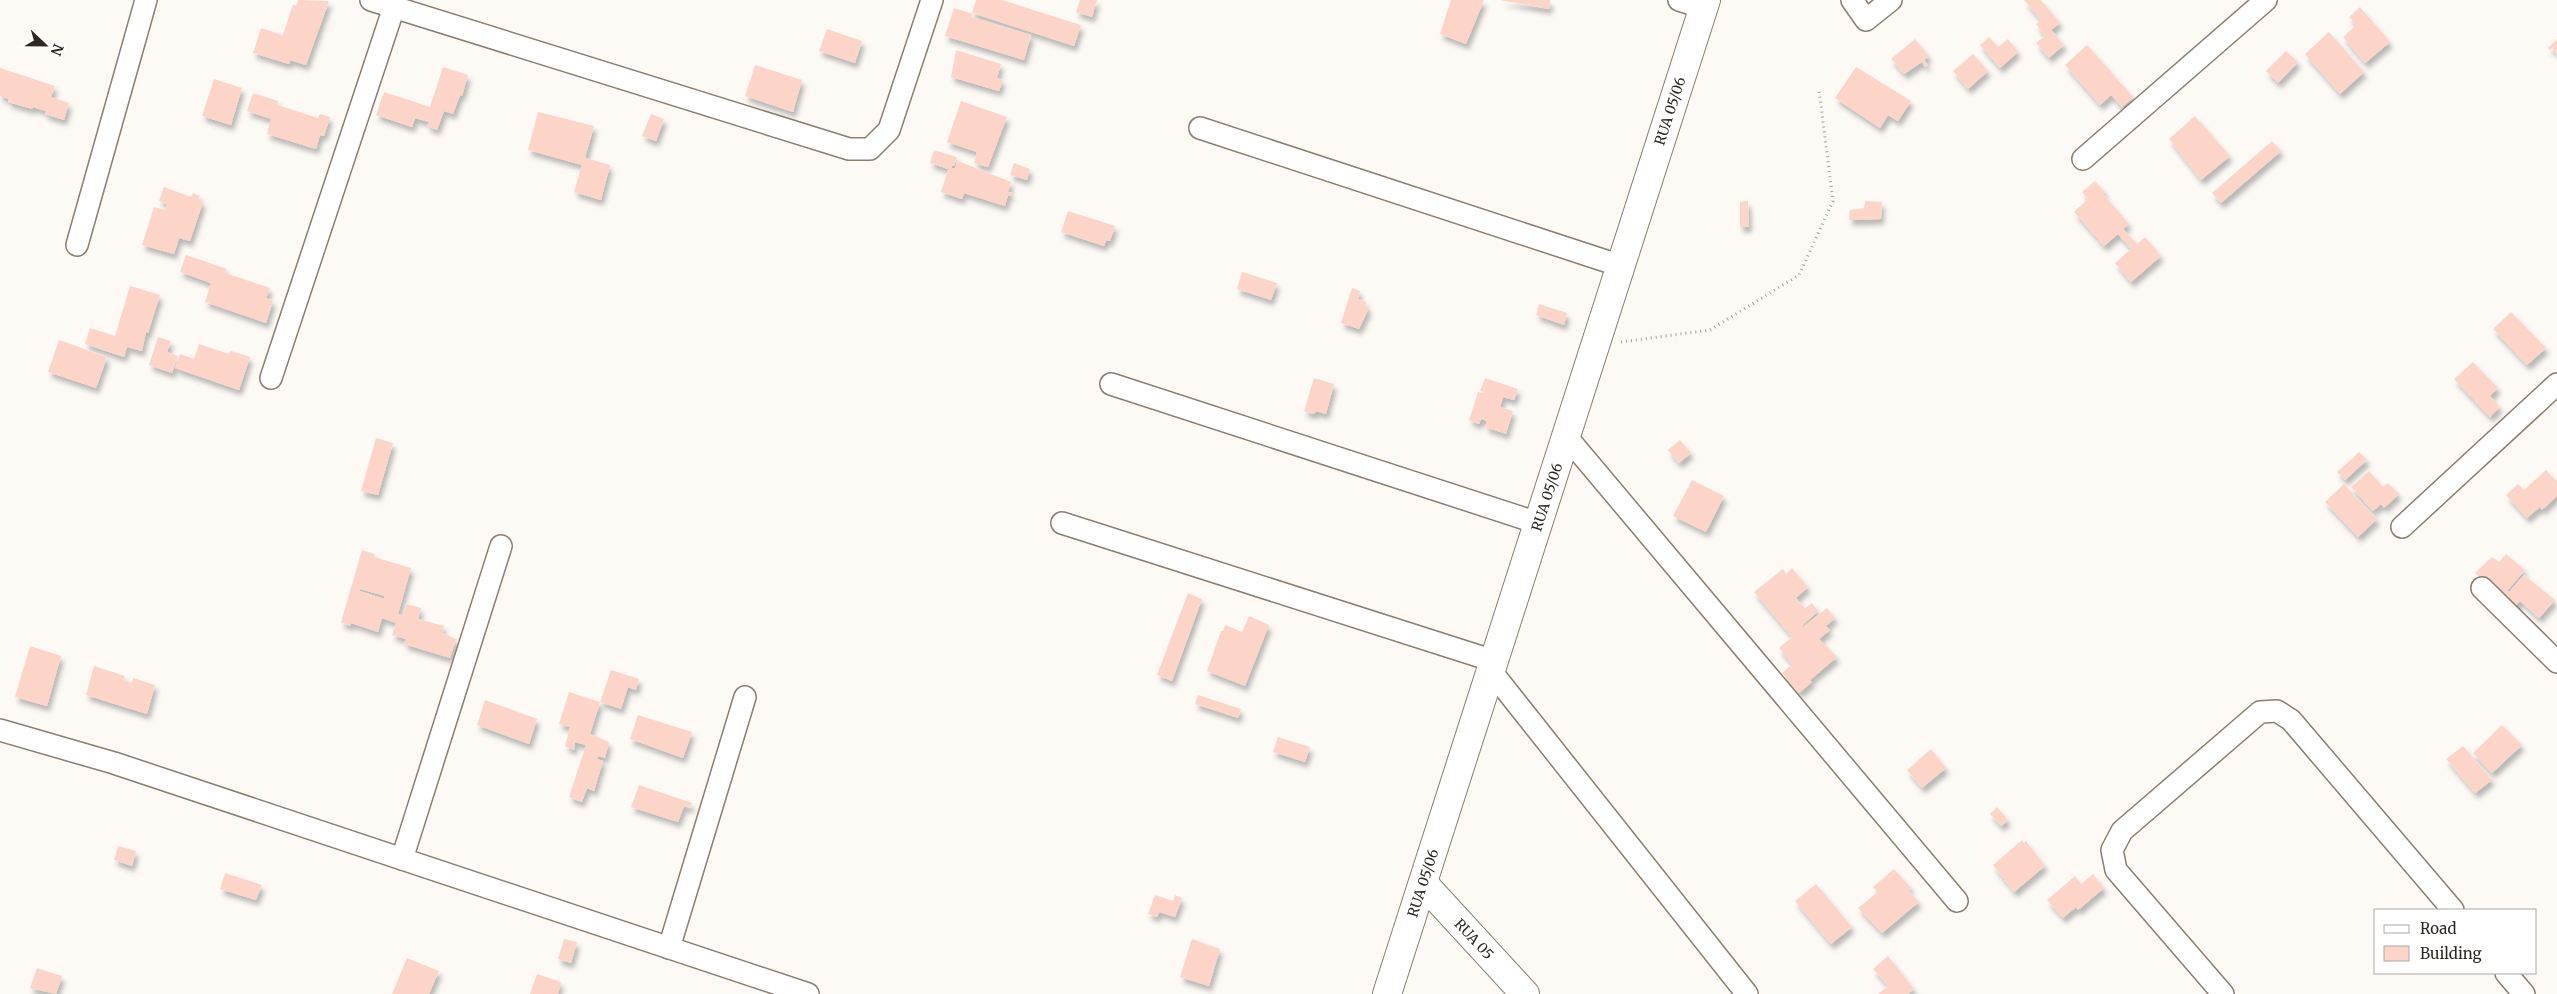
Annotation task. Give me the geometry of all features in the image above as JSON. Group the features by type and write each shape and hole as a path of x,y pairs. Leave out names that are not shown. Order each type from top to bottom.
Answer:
{"street":[{"path":"77,245 146,0"},
{"path":"371,0 849,148 870,149 889,130 932,0"},
{"path":"1852,0 1866,20 1892,0"},
{"path":"2083,159 2266,0"},
{"name":"RUA 05/06","path":"1387,994 1621,266 1696,3"},
{"path":"272,378 394,7"},
{"path":"1200,128 1621,266"},
{"path":"1110,384 1538,524"},
{"path":"2402,528 2557,384"},
{"path":"1566,436 1957,901"},
{"path":"1062,523 1492,666 1746,994"},
{"path":"402,859 502,546"},
{"path":"2482,588 2557,662"},
{"path":"669,948 745,697"},
{"path":"2223,994 2116,870 2112,850 2122,831 2260,712 2277,711 2291,720 2452,909"},
{"path":"0,730 114,763 808,994"},
{"name":"RUA 05","path":"1423,883 1525,994"},
{"path":"2507,974 2524,994"}],"path":[{"path":"1596,345 1710,330 1799,275 1833,200 1819,90"}],"building":[{"path":"298,0 329,1 306,65 290,60 289,64 253,53 261,28 283,35 293,4 296,6"},
{"path":"976,0 1002,0 1081,25 1074,46 972,13"},
{"path":"1080,0 1097,0 1092,17 1076,12"},
{"path":"1451,0 1484,0 1466,44 1440,34"},
{"path":"1500,0 1550,0 1549,9"},
{"path":"2024,0 2041,0 2060,23 2051,30 2064,45 2049,58 2036,43 2045,36 2036,24 2041,20"},
{"path":"2360,7 2390,42 2365,63 2343,37 2356,25 2349,17"},
{"path":"954,8 973,14 971,17 1031,35 1024,60 945,36"},
{"path":"827,29 862,41 855,63 819,51"},
{"path":"2329,32 2364,72 2340,94 2305,54"},
{"path":"1989,37 1998,47 2008,39 2018,52 2000,68 1980,45"},
{"path":"1915,39 1929,56 1924,60 1928,65 1925,67 1922,62 1904,74 1891,59"},
{"path":"2557,39 2557,54 2552,48 2550,50 2548,48"},
{"path":"2087,45 2133,97 2122,107 2111,95 2100,105 2065,65"},
{"path":"956,50 1001,64 997,78 1003,80 999,91 951,77"},
{"path":"2286,51 2298,62 2278,83 2266,71"},
{"path":"1973,54 1988,71 1968,89 1953,71"},
{"path":"755,65 802,80 793,112 745,96"},
{"path":"443,67 468,75 462,96 460,95 453,114 444,111 437,130 427,126 429,122 415,118 412,127 376,115 384,92 430,107"},
{"path":"1856,67 1911,101 1898,121 1888,115 1880,128 1835,98"},
{"path":"0,68 55,86 51,97 69,103 64,120 45,114 46,111 8,102 9,99 0,96"},
{"path":"214,79 242,88 231,125 202,116"},
{"path":"253,93 278,101 277,105 318,118 320,114 330,117 324,136 320,135 316,149 267,134 271,119 247,111"},
{"path":"961,101 1007,117 988,167 974,163 977,152 947,142"},
{"path":"538,112 594,126 585,158 610,165 601,200 574,192 582,165 528,150"},
{"path":"651,114 664,119 656,141 642,136"},
{"path":"2195,116 2230,156 2201,180 2169,139"},
{"path":"2272,141 2281,151 2221,203 2212,193"},
{"path":"934,150 957,157 951,170 930,163"},
{"path":"958,161 1011,182 1008,192 1012,193 1010,196 1008,195 1005,206 964,193 962,199 941,192 948,170 955,168"},
{"path":"1014,163 1030,169 1027,180 1010,175"},
{"path":"2095,181 2105,192 2103,194 2129,224 2123,229 2137,244 2145,237 2161,256 2131,282 2115,263 2131,249 2118,234 2104,246 2074,212 2088,199 2082,192"},
{"path":"164,187 191,197 193,193 200,196 198,201 203,202 190,241 179,238 174,254 142,245 154,207 165,210 167,204 159,201"},
{"path":"1748,201 1749,227 1740,227 1740,202"},
{"path":"1865,201 1882,202 1881,219 1849,220 1850,210 1864,208"},
{"path":"1068,211 1115,226 1110,241 1106,240 1104,246 1061,232"},
{"path":"186,255 227,269 225,273 270,288 266,298 273,301 266,323 205,302 211,283 180,272"},
{"path":"1242,272 1277,283 1271,300 1237,289"},
{"path":"130,286 160,295 148,333 146,332 142,351 127,347 124,357 85,344 90,328 115,336"},
{"path":"1352,288 1360,291 1358,299 1366,302 1365,306 1369,308 1359,329 1341,323"},
{"path":"1539,304 1567,313 1564,325 1536,315"},
{"path":"2511,312 2546,348 2527,365 2493,329"},
{"path":"158,337 171,341 167,352 178,356 172,373 149,365"},
{"path":"59,340 107,357 96,388 48,372"},
{"path":"199,344 229,354 231,351 250,357 239,390 175,368 180,354 194,359"},
{"path":"2473,362 2498,388 2490,396 2500,407 2490,417 2454,379"},
{"path":"1314,378 1334,384 1326,414 1316,411 1314,414 1304,411"},
{"path":"1485,378 1518,389 1514,400 1503,397 1500,407 1513,411 1506,434 1485,427 1487,421 1481,419 1479,424 1469,420 1478,392 1489,394 1480,391"},
{"path":"376,438 393,443 378,495 361,491"},
{"path":"1680,440 1691,453 1679,463 1668,450"},
{"path":"2359,452 2367,460 2345,480 2337,472"},
{"path":"2546,470 2557,482 2557,496 2542,510 2540,507 2527,518 2506,495 2518,484 2524,490"},
{"path":"2369,471 2383,487 2388,483 2399,494 2384,508 2381,504 2373,511 2351,487"},
{"path":"1692,480 1724,496 1706,532 1673,516"},
{"path":"2344,484 2377,519 2358,537 2325,502"},
{"path":"362,550 375,554 374,557 411,568 398,614 403,615 407,604 421,608 418,619 444,626 442,633 456,639 450,658 404,644 406,639 392,635 396,623 382,618 378,632 351,623 350,626 341,622","holes":["360,589 385,596 384,599 360,591"]},
{"path":"2506,554 2525,570 2507,591 2509,592 2524,575 2555,600 2539,618 2520,601 2512,610 2494,588 2475,573 2492,557 2499,562"},
{"path":"1792,568 1808,587 1796,598 1805,608 1812,603 1818,611 1802,626 1827,608 1835,618 1826,626 1830,630 1819,639 1837,657 1810,680 1812,682 1799,693 1782,673 1792,664 1779,648 1792,637 1754,592 1783,569 1786,574"},
{"path":"1188,593 1202,599 1172,681 1157,675"},
{"path":"1249,616 1269,625 1245,686 1207,671 1221,631 1223,631 1225,625 1242,632"},
{"path":"30,646 61,656 47,706 15,697"},
{"path":"94,666 125,676 123,680 132,683 133,678 155,685 147,714 86,695"},
{"path":"611,670 639,679 636,690 628,687 621,709 600,702"},
{"path":"569,692 600,702 590,734 609,742 605,758 598,756 597,759 603,761 594,791 587,788 582,802 569,797 586,745 575,742 574,750 565,746 570,727 559,724"},
{"path":"1198,695 1241,709 1238,718 1195,704"},
{"path":"485,700 537,719 529,744 477,725"},
{"path":"638,715 692,732 683,758 630,739"},
{"path":"2502,725 2522,745 2492,773 2473,753"},
{"path":"1278,737 1310,747 1305,762 1273,752"},
{"path":"2463,746 2492,780 2475,793 2446,759"},
{"path":"1931,749 1946,768 1922,788 1907,770"},
{"path":"639,785 692,803 690,808 684,806 678,822 631,807"},
{"path":"1997,807 2008,820 2001,826 1990,814"},
{"path":"2022,840 2024,843 2026,841 2045,866 2014,892 1993,865"},
{"path":"118,846 136,851 132,866 114,860"},
{"path":"1894,869 1911,888 1908,890 1919,902 1882,933 1858,908 1878,892 1873,887"},
{"path":"225,873 262,885 256,900 220,889"},
{"path":"2093,874 2104,888 2078,910 2076,907 2063,918 2047,900 2075,876 2081,884"},
{"path":"1816,884 1852,927 1831,944 1795,901"},
{"path":"1155,895 1173,901 1175,895 1182,898 1175,917 1159,912 1157,917 1148,914"},
{"path":"564,939 577,942 571,963 558,959"},
{"path":"1192,939 1220,949 1209,986 1180,977"},
{"path":"1888,956 1914,989 1908,994 1878,994 1888,986 1873,969"},
{"path":"407,958 439,971 429,994 392,994"},
{"path":"37,968 62,976 56,994 30,988"},
{"path":"537,974 561,982 558,994 530,994"}]}
